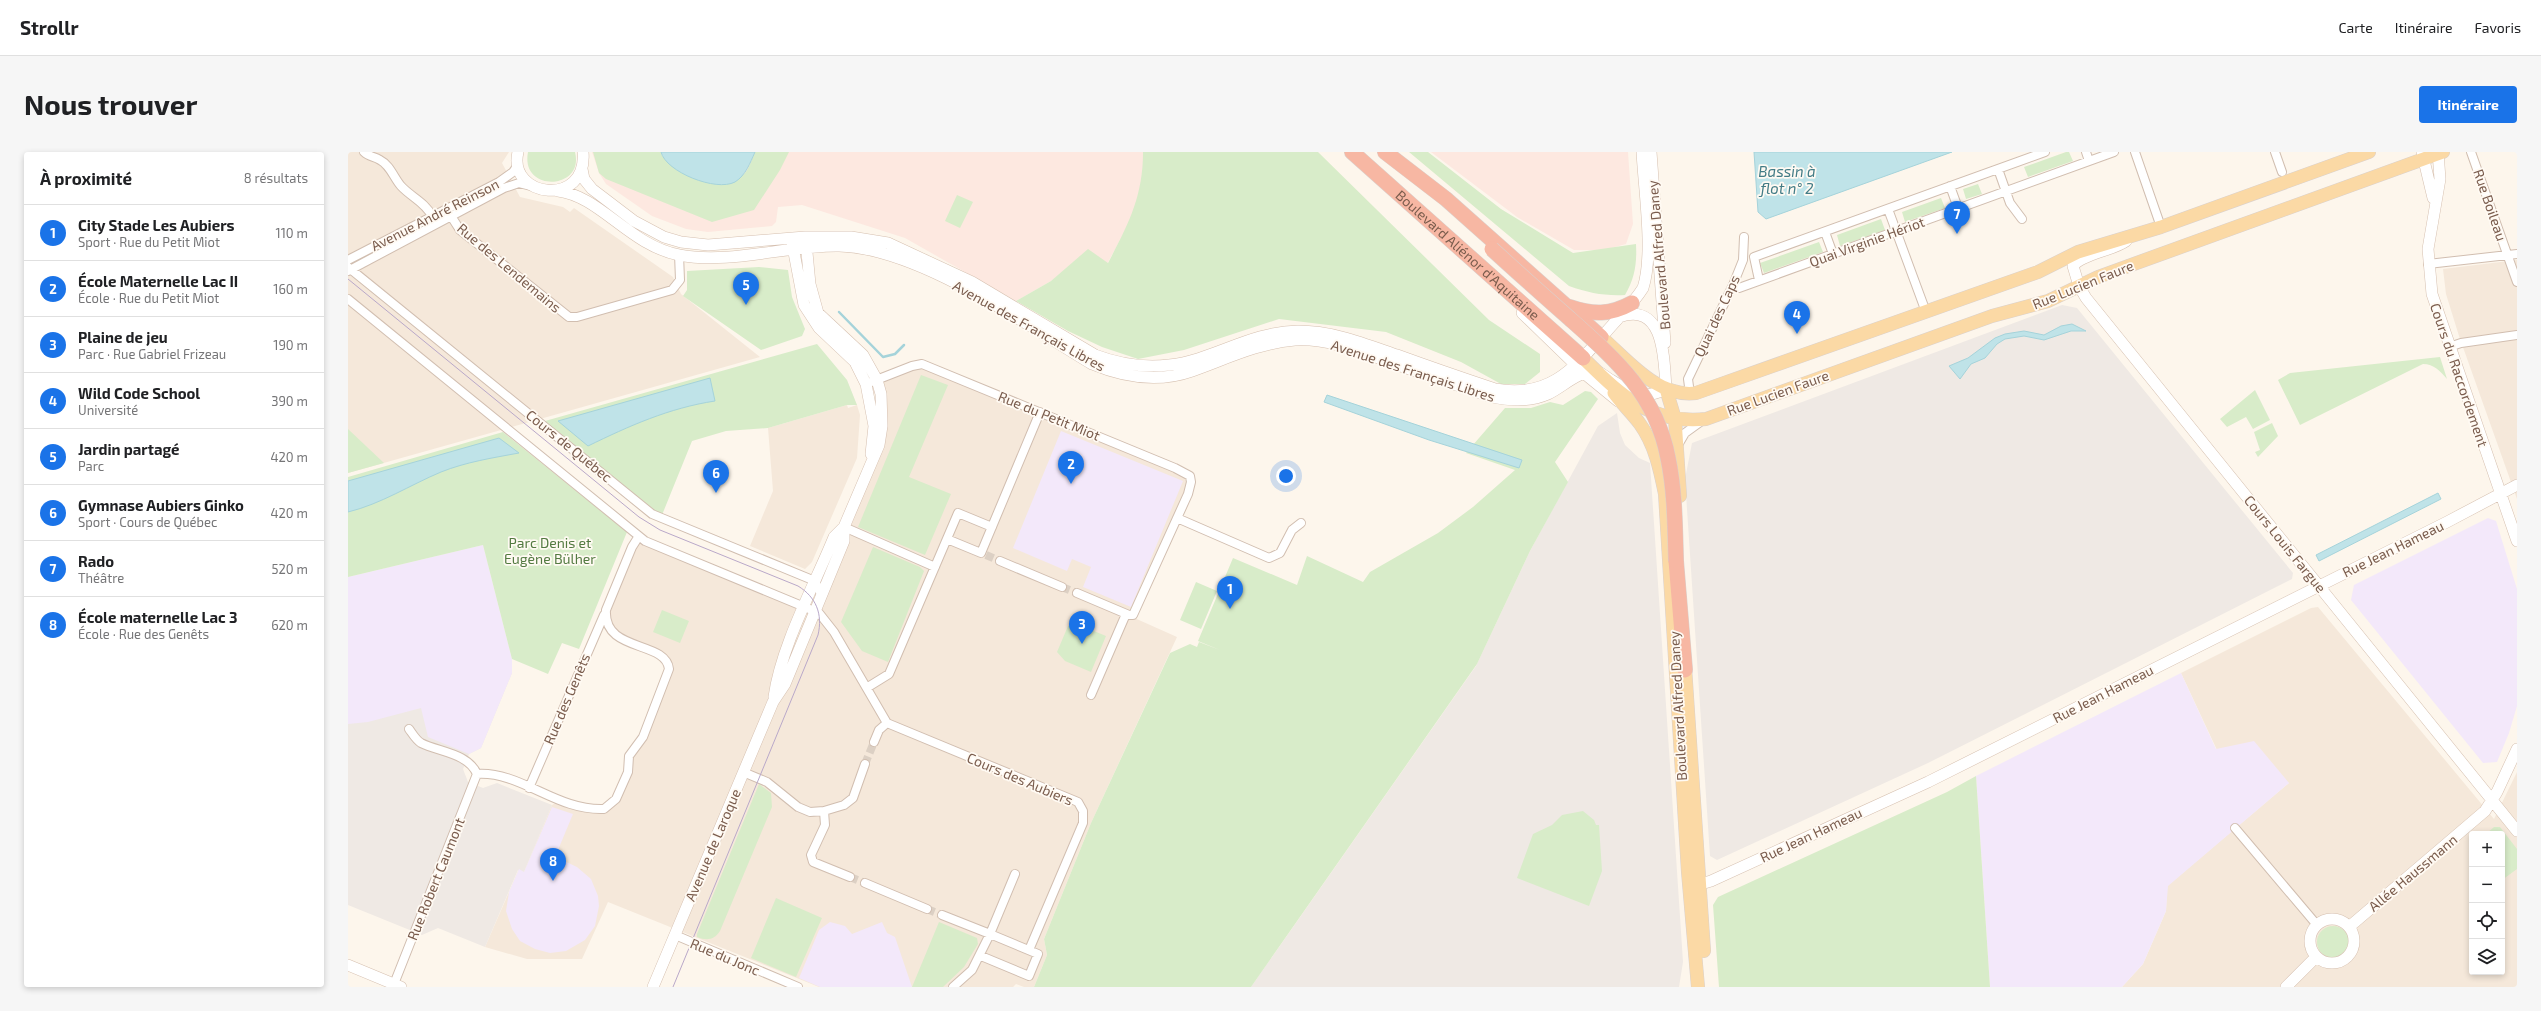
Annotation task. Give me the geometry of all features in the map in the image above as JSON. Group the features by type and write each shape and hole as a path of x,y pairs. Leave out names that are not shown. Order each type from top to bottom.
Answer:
{"highway":[{"name":"Boulevard Aliénor d'Aquitaine","path":"1352,152 1478,265 1580,362"},
{"name":"Boulevard Aliénor d'Aquitaine","path":"1388,154 1446,199 1601,337"},
{"path":"1388,154 1615,360 1634,381 1649,404 1658,423 1668,458 1686,670"},
{"path":"1567,306 1584,312 1600,314 1616,310 1632,303"}],"main road":[{"name":"Rue Lucien Faure","path":"1601,337 1645,376 1666,389 1690,394 1707,390 2038,272 2078,252 2161,227 2369,152"},
{"name":"Rue Lucien Faure","path":"1598,372 1643,409 1675,419 1706,419 1992,316 2048,301 2079,286 2423,155 2440,152"},
{"path":"1580,362 1598,372"},
{"name":"Boulevard Alfred Daney","path":"1598,372 1643,429 1656,453 1664,494 1688,872 1692,898 1698,987"},
{"name":"Boulevard Alfred Daney","path":"1666,389 1675,419 1678,452 1686,670 1707,987"}],"street":[{"path":"364,152 388,166 401,186 428,208 432,216"},
{"path":"518,152 518,165 521,173 533,186"},
{"path":"558,190 572,183 582,170 583,152"},
{"name":"Boulevard Alfred Daney","path":"1601,337 1632,303 1643,288 1648,267 1642,152"},
{"name":"Boulevard Alfred Daney","path":"1651,152 1664,316 1664,358"},
{"name":"Quai Virginie Hériot","path":"1759,280 1754,257 2045,152"},
{"path":"2086,152 2089,161"},
{"name":"Quai Virginie Hériot","path":"1733,285 1739,288 1897,232 2005,190 2114,152"},
{"path":"2135,152 2161,227"},
{"path":"2275,152 2282,172"},
{"name":"Cours du Raccordement","path":"2440,152 2440,179 2429,233 2428,264 2433,298 2517,541"},
{"name":"Rue Boileau","path":"2471,152 2517,282"},
{"name":"Cours du Raccordement","path":"2423,155 2434,204"},
{"name":"Avenue André Reinson","path":"348,260 503,180 518,165"},
{"path":"1998,169 2010,203 2022,219"},
{"name":"Avenue des Français Libres","path":"582,170 584,179 592,189 634,221 664,237 681,242 708,245 792,238 806,243 884,252 954,284 1092,364 1108,371 1138,377 1169,377 1267,344 1296,340 1334,344 1492,397 1508,400 1533,399 1548,394 1585,374 1598,372"},
{"name":"Avenue André Reinson","path":"349,269 510,186 519,183 533,186"},
{"name":"Avenue des Français Libres","path":"533,186 540,190 558,190 579,195 644,242 679,254 717,257 793,249 806,243 850,237 888,243 972,282 1095,355 1127,364 1170,365 1188,361 1260,336 1297,331 1321,332 1356,341 1495,389 1509,392 1532,391 1545,387 1580,362 1601,337"},
{"path":"1950,186 1958,208"},
{"path":"1888,208 1926,312"},
{"name":"Rue des Lendemains","path":"451,216 460,230 569,317 577,317 672,290 680,280 679,254"},
{"path":"1825,232 1833,254"},
{"name":"Cours Louis Fargue","path":"2133,236 2117,247 2075,263 2072,270 2079,286 2102,320 2517,831"},
{"name":"Avenue de Laroque","path":"792,238 804,305 811,317 852,359 866,384 874,426 869,468"},
{"name":"Quai des Caps","path":"1690,394 1688,379 1733,285 1743,260 1744,238"},
{"name":"Avenue de Laroque","path":"806,243 810,284 818,313 860,351 878,380 882,426 879,445 844,527 834,537 815,582 810,609"},
{"path":"2428,264 2517,254"},
{"name":"Cours de Québec","path":"349,269 652,514 815,582"},
{"name":"Cours de Québec","path":"348,299 639,536 653,545 810,609 830,625 868,687 887,723"},
{"path":"1598,372 1634,394 1647,397 1666,389 1664,358 1656,327 1651,321 1636,314 1619,317"},
{"path":"2449,347 2461,343 2517,335"},
{"path":"1580,362 1585,374 1623,405"},
{"name":"Rue du Petit Miot","path":"866,384 912,366 922,364 1185,472 1190,476 1190,487 1136,611 1133,615 1126,614"},
{"path":"947,538 983,554 992,527 1040,412"},
{"path":"1678,452 1685,433 1706,419"},
{"name":"Rue Jean Hameau","path":"1701,884 1711,881 1928,782 2517,485"},
{"path":"868,687 889,674 958,513 992,527"},
{"path":"1177,518 1269,558 1280,553 1292,530 1301,523"},
{"path":"844,527 935,567"},
{"name":"Avenue de Laroque","path":"654,987 773,702 776,680 810,609 821,594 844,541 844,527"},
{"name":"Rue des Genêts","path":"529,788 632,547 639,536"},
{"path":"1000,561 1062,587"},
{"path":"815,582 819,586 821,594"},
{"path":"1077,593 1126,614 1091,695"},
{"path":"409,729 420,742 462,759 474,768 477,774 498,774 582,809 604,809 610,806 616,799 627,774 629,756 642,737 669,669 668,662 665,657 633,644 607,627 606,610"},
{"path":"874,742 879,730 887,723"},
{"name":"Cours des Aubiers","path":"887,723 1078,802 1083,811 1083,823 1029,950"},
{"path":"2492,801 2517,749"},
{"path":"743,772 767,782 798,807 810,812 824,811 844,805 852,798 866,764"},
{"name":"Rue Robert Caumont","path":"397,985 477,774"},
{"path":"1682,776 1688,802 1693,873 1701,884 1692,898"},
{"name":"Allée Haussmann","path":"2349,927 2480,816 2492,801"},
{"path":"824,811 825,825 811,855 813,862 850,877"},
{"path":"2235,828 2317,925"},
{"path":"953,987 972,970 981,956 1015,874"},
{"path":"865,883 927,909"},
{"path":"942,915 1038,954 1029,976 981,956"},
{"path":"2330,919 2337,920 2349,927 2354,940 2354,947 2346,959 2334,963 2321,960 2316,956 2310,944 2311,937 2317,925 2330,919"},
{"name":"Rue du Jonc","path":"675,935 798,987"},
{"path":"2286,987 2316,956"},
{"path":"348,965 397,985"}],"shaded area":[{"path":"348,152 509,152 502,163 520,197 563,207 570,212 574,208 673,277 681,294 760,357 348,473"},
{"path":"592,152 1143,152 1143,170 1139,198 1131,220 1107,264 1069,267 1051,281 1016,301 905,238 802,205 778,207 776,222 772,226 708,232 686,229 652,216 606,184 599,173"},
{"path":"1431,152 1628,152 1633,224 1626,244 1604,250 1574,250 1517,217"},
{"path":"2517,260 2517,499 2459,336 2446,294 2443,269"},
{"path":"2062,305 2077,308 2293,573 2292,579 1928,763 1717,860 1710,856 1685,479 1692,443"},
{"path":"922,364 1175,468 1191,482 1130,616 1177,637 1091,823 1044,939 1047,955 1034,987 1024,987 1016,984 1013,987 819,987 608,902 582,959 527,959 485,947 519,869 524,872 552,805 559,801 593,810 616,799 628,760 639,743 668,662 633,644 605,621 639,536 805,607 879,445 877,380"},
{"path":"847,405 848,408 857,405 860,415 857,458 812,562 805,569 750,546 773,491 768,428"},
{"path":"1617,413 1620,433 1625,445 1639,458 1650,463 1683,962 1679,987 1251,987 1476,666 1530,551 1598,426"},
{"path":"1061,431 1183,481 1131,607 1083,587 1091,567 1072,559 1067,571 1013,548"},
{"path":"2488,518 2496,521 2517,589 2517,706 2509,733 2497,762 2483,763 2351,600 2354,585"},
{"path":"483,545 512,659 512,673 481,748 469,754 428,737 421,708 368,722 348,724 348,577"},
{"path":"348,577 512,659 512,673 481,748 469,754 463,769 468,782 483,788 497,783 552,805 524,872 518,870 485,947 438,928 422,935 348,905"},
{"path":"2318,607 2494,819 2517,772 2517,987 2122,987 2143,964 2166,911 2167,886 2289,783 2217,750 2181,673 2311,608"},
{"path":"2181,673 2216,749 2254,741 2289,783 2168,886 2166,911 2143,964 2122,987 1990,987 1976,776"},
{"path":"552,807 573,814 558,850 564,853 562,860 577,867 591,879 598,896 599,906 595,926 585,940 566,951 550,953 535,949 520,941 512,929 506,911 509,892 519,869 524,872"},
{"path":"830,922 845,926 852,934 882,922 887,933 895,937 912,987 820,987 799,978 819,930"}],"green space":[{"path":"528,152 575,152 576,165 571,174 562,180 552,182 542,180 533,175 528,165"},
{"path":"593,152 661,152 662,156 691,175 713,184 723,184 734,181 746,172 755,152 789,152 780,170 754,210 712,222 606,179 599,173"},
{"path":"1143,152 1318,152 1489,320 1540,354 1540,372 1525,384 1501,384 1461,362 1386,332 1279,319 1184,350 1138,359 1102,347 1068,331 1016,301 1051,281 1088,249 1108,263 1133,210 1140,183"},
{"path":"1409,152 1428,152 1501,209 1573,253 1636,244 1635,270 1625,295 1597,294 1569,286"},
{"path":"2069,152 2073,161 2028,177 2024,167"},
{"path":"1978,184 1982,194 1966,199 1963,189"},
{"path":"957,195 973,202 960,228 945,221"},
{"path":"1941,198 1945,208 1905,222 1902,212"},
{"path":"1881,219 1885,230 1840,246 1837,235"},
{"path":"1819,242 1823,252 1764,273 1760,263"},
{"path":"759,267 788,270 792,297 805,329 802,336 761,350 683,296 687,290 687,271"},
{"path":"817,344 847,380 857,405 847,405 768,428 726,431 692,441 662,515 648,506 545,421"},
{"path":"2440,357 2447,379 2434,367 2423,364 2300,425 2278,380 2290,373"},
{"path":"921,375 948,385 909,477 951,494 925,555 858,527"},
{"path":"2255,390 2270,420 2253,429 2246,417 2227,427 2220,419"},
{"path":"1585,391 1591,392 1598,399 1555,462 1568,482 1530,551 1477,664 1251,987 1034,987 1047,955 1044,939 1091,823 1170,653 1190,644 1197,647 1199,642 1220,650 1198,641 1233,558 1297,585 1307,556 1363,582 1370,572 1438,533 1473,507 1515,470 1466,453 1505,408 1531,408 1550,402 1563,405"},
{"path":"2272,423 2278,436 2258,457 2255,452 2260,450 2254,432"},
{"path":"348,429 384,463 348,473"},
{"name":"Parc Denis et Eugène Bülher","path":"503,432 627,532 579,649 562,643 548,674 512,659 483,545 348,577 348,477"},
{"path":"873,547 920,567 924,571 888,662 862,651 841,622"},
{"path":"1196,582 1217,591 1201,629 1180,620"},
{"path":"662,610 689,621 680,643 653,632"},
{"path":"1077,624 1106,636 1091,672 1065,661 1057,652 1068,626"},
{"path":"1976,776 1990,987 1719,987 1713,905 1718,897 1947,792"},
{"path":"759,784 771,793 772,807 720,931 710,939 697,937 697,934"},
{"path":"1583,811 1594,820 1596,825 1599,825 1602,871 1589,906 1517,878 1533,834 1552,825 1562,815"},
{"path":"2494,827 2500,827 2503,831 2489,831"},
{"path":"2505,833 2517,849 2517,869 2505,878"},
{"path":"776,898 822,918 796,977 751,958"},
{"path":"939,922 977,938 978,944 964,967 943,987 912,987"},
{"path":"2333,926 2344,931 2349,942 2344,953 2333,958 2322,953 2317,942 2322,931"}],"water":[{"path":"661,152 755,152 747,168 739,179 735,182 727,184 716,184 705,182 682,173 672,167"},
{"name":"Bassin à flot n° 2","path":"1754,152 1952,152 1766,219 1758,212"},
{"path":"2072,324 2086,331 2071,331 2044,340 2024,336 2005,339 1997,344 1985,358 1971,364 1960,379 1949,366 1968,358 1995,338 2005,334 2024,331 2044,335 2061,326"},
{"path":"710,378 715,401 665,413 588,446 558,421"},
{"path":"1327,395 1522,460 1519,468 1429,440 1324,402"},
{"path":"499,438 519,453 479,461 441,472 384,499 360,509 348,512 348,481"},
{"path":"2438,493 2441,499 2319,561 2316,555"}],"waterway":[{"path":"839,312 883,357 895,354 904,345"}],"tunnel":[{"path":"986,555 1000,561"},
{"path":"1062,587 1077,593"},
{"path":"865,764 874,742"},
{"path":"850,877 865,883"},
{"path":"927,909 942,915"}],"tram line":[{"path":"348,279 639,517 660,530 798,586 809,595 817,607 820,620 818,635 673,987"}],"place":[{"name":"Rado","path":"1957,234"},
{"name":"Jardin partagé","path":"746,305"},
{"name":"Wild Code School","path":"1797,334"},
{"name":"École Maternelle Lac II","path":"1071,484"},
{"name":"Gymnase Aubiers Ginko","path":"716,493"},
{"name":"City Stade Les Aubiers","path":"1230,609"},
{"name":"Plaine de jeu","path":"1082,644"},
{"name":"École maternelle Lac 3","path":"553,881"}]}
